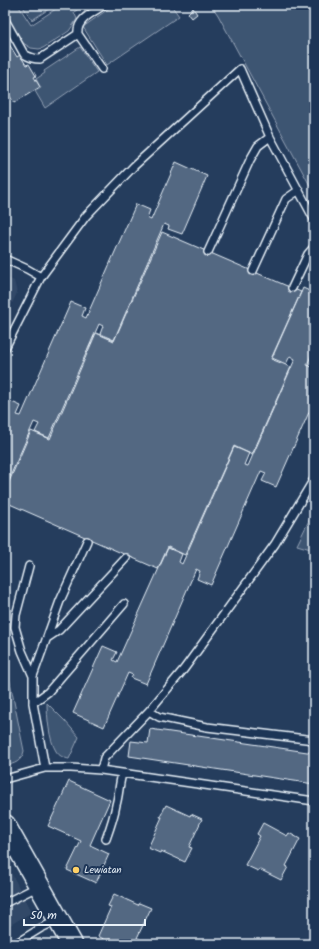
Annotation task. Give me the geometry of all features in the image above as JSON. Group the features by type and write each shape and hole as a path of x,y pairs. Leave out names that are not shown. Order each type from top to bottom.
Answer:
{"street":[{"path":"5,825 72,944"}],"lane":[{"path":"102,69 78,34 78,29 82,19 104,5"},
{"path":"5,20 24,54 36,59 40,59 78,34"},
{"path":"5,348 41,277 86,216 134,166 240,69 270,137 314,219"},
{"path":"208,252 250,160 258,146 270,137"},
{"path":"253,271 286,199 299,190"},
{"path":"292,288 308,254 314,247"},
{"path":"5,259 41,277"},
{"path":"101,770 104,758 149,711 184,669 275,544 314,479"},
{"path":"45,768 33,703 33,676 60,601 87,541"},
{"path":"47,638 60,630 126,558"},
{"path":"29,566 16,615 15,627 22,651 33,676"},
{"path":"33,703 48,692 124,604"},
{"path":"149,711 159,717 207,728 314,740"},
{"path":"5,780 45,768 71,768 101,770 314,800"},
{"path":"106,839 117,803 119,784 122,774"},
{"path":"5,903 40,886"},
{"path":"15,944 41,928 58,920"}],"shaded area":[{"path":"5,5 18,5 31,25 62,5 84,5 74,12 77,19 69,31 43,48 39,49 31,48 23,43 5,13"},
{"path":"22,5 55,5 32,20"},
{"path":"114,5 131,5 134,9 140,5 171,5 179,16 107,65 83,27"},
{"path":"211,5 314,5 314,193 218,15"},
{"path":"80,47 97,72 45,108 35,91 41,88 36,79 45,73 44,71"},
{"path":"5,277 14,281 17,293 5,318"},
{"path":"314,510 314,550 297,545"},
{"path":"5,665 7,667 24,751 17,762 5,765"},
{"path":"47,703 79,737 69,759 63,757 56,751 52,741 47,714"},
{"path":"5,866 8,867 32,912 5,928"}],"building":[{"path":"193,8 197,14 192,18 188,13"},
{"path":"6,39 17,57 20,55 26,65 29,64 40,87 14,103 5,88"},
{"path":"176,162 207,176 182,234 168,229 169,226 164,224 114,340 100,334 103,326 99,324 49,438 35,432 39,424 34,422 5,488 5,404 7,400 21,406 17,415 21,416 71,302 85,308 82,316 86,318 136,204 150,210 147,218 151,220"},
{"path":"162,232 301,292 271,359 291,367 252,455 234,446 185,555 168,547 158,569 5,502 5,491 31,431 50,439 96,333 114,341"},
{"path":"303,288 314,293 314,349 307,365 312,367 314,362 314,401 276,487 262,481 266,473 261,471 211,585 197,579 200,571 196,569 146,684 131,678 133,675 128,673 104,727 73,713 103,646 117,652 113,660 117,662 168,548 182,554 179,562 182,564 234,447 249,453 244,465 248,466 295,359 290,356 286,364 272,358"},
{"path":"150,729 314,753 314,784 129,756 131,741 148,743"},
{"path":"69,781 110,800 90,845 109,854 96,883 67,870 81,841 48,826"},
{"path":"166,805 190,816 191,814 202,819 189,847 192,848 185,862 161,851 160,853 148,848"},
{"path":"263,823 287,836 289,833 300,839 286,866 288,867 281,880 259,869 258,871 245,865 260,836 257,834"},
{"path":"114,894 138,905 139,903 151,908 137,938 140,939 138,944 120,944 110,939 109,942 98,936 111,907 108,906"}],"place":[{"name":"Lewiatan","path":"76,870"}]}
